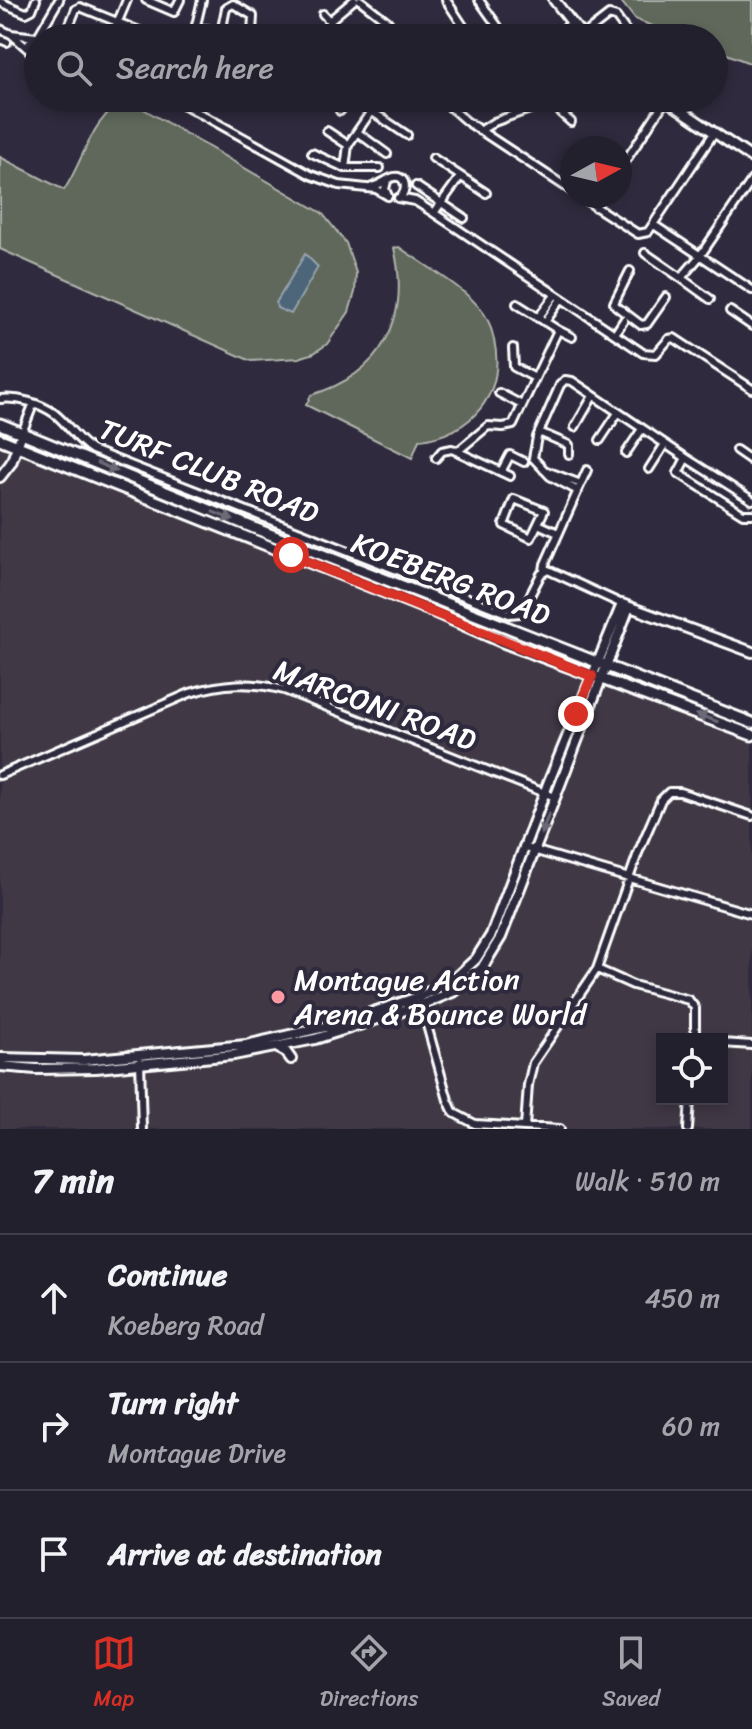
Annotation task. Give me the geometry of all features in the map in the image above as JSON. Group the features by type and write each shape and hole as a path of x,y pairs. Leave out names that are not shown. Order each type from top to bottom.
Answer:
{"main road":[{"path":"554,0 571,24"},
{"path":"683,112 752,158"},
{"name":"KOEBERG ROAD","path":"0,424 254,528 752,723"},
{"path":"0,477 9,467 22,433"},
{"name":"KOEBERG ROAD","path":"0,439 596,678 752,735"},
{"path":"0,1058 140,1059 278,1048 329,1035 420,1001 453,980 480,955 493,930 544,793 603,664 625,605 752,652"},
{"path":"0,1066 70,1069 310,1032 455,991 482,968 501,937 555,797 596,678"},
{"path":"204,1037 210,1044 219,1047"},
{"path":"278,1048 291,1059"}],"street":[{"path":"0,2 11,3 26,13 32,10 36,0"},
{"path":"47,24 59,0"},
{"path":"117,24 127,0"},
{"path":"146,0 174,12 180,0"},
{"path":"197,24 202,0"},
{"path":"329,21 357,0 389,24"},
{"path":"446,0 462,24"},
{"path":"479,0 496,24"},
{"path":"222,24 230,4 237,4 253,16 253,24"},
{"path":"70,24 78,7 125,24"},
{"path":"323,14 332,24"},
{"path":"598,24 609,15 616,17 621,24"},
{"path":"0,29 24,45"},
{"path":"11,34 24,35"},
{"path":"197,112 312,176 415,201 647,355 656,354 669,339 674,338 752,389"},
{"path":"345,168 348,145 371,112"},
{"path":"375,112 407,135"},
{"path":"454,112 560,183"},
{"path":"480,131 494,122 522,112"},
{"path":"561,112 571,122"},
{"path":"632,150 656,112"},
{"path":"327,131 348,145"},
{"path":"357,132 387,154"},
{"path":"597,208 638,234 648,232 714,133"},
{"path":"312,176 318,156 345,168 380,168"},
{"path":"433,158 486,193"},
{"path":"434,213 460,177"},
{"path":"368,188 399,178 415,201"},
{"path":"681,278 700,256 752,180"},
{"path":"387,181 385,189 388,196"},
{"path":"398,198 404,195 406,185"},
{"path":"416,186 464,218"},
{"path":"654,225 752,290"},
{"path":"645,253 710,299"},
{"path":"630,271 614,303 628,317 641,325 647,324 666,297"},
{"path":"542,320 558,297"},
{"path":"517,304 572,337"},
{"path":"730,311 752,326"},
{"path":"615,334 624,320"},
{"path":"458,451 488,426 513,425 558,330"},
{"path":"513,348 514,367 535,378"},
{"path":"580,488 556,472 542,470 533,458 539,432 565,380 572,381 752,500"},
{"path":"499,393 522,405"},
{"path":"575,427 593,396"},
{"name":"TURF CLUB ROAD","path":"0,399 14,398 57,416 78,440 92,450 509,614 521,613 544,571"},
{"path":"22,433 33,405"},
{"path":"600,440 618,413"},
{"path":"626,453 642,429"},
{"path":"539,432 569,445 569,454"},
{"path":"649,469 665,444"},
{"path":"436,458 447,449 458,451 510,476"},
{"path":"736,450 752,461"},
{"path":"501,472 510,455 524,462"},
{"path":"686,458 678,473 680,476 743,514 752,514"},
{"path":"587,470 544,571 551,571 625,605"},
{"path":"531,538 504,525 511,503 517,499 544,511"},
{"path":"527,547 548,503"},
{"path":"538,524 558,533"},
{"name":"MARCONI ROAD","path":"0,775 190,693 213,686 248,683 284,690 555,797"},
{"path":"525,1127 533,1063 597,969 661,800 669,792 680,792 752,816"},
{"path":"523,847 752,914"},
{"path":"597,969 633,985 689,1000 695,1008 695,1033"},
{"path":"420,1001 454,1113 475,1124 560,1129"},
{"path":"728,1043 752,1045"},
{"path":"140,1059 142,1129"},
{"path":"688,1129 690,1105"}],"shaded area":[{"path":"0,443 616,691 752,737 752,1129 0,1129"}],"green space":[{"path":"620,0 752,0 752,64 728,55 728,24 648,24 635,19"},
{"path":"109,112 149,112 322,213 346,243 356,273 349,312 327,344 299,358 251,361 0,249 0,157 64,190"},
{"path":"399,247 455,285 475,303 490,325 496,360 495,378 480,408 454,430 419,440 412,458 306,405 311,395 336,386 356,373 373,358 386,340 398,298 394,248"}],"water":[{"path":"305,254 318,267 291,314 277,308 276,303"}],"place":[{"name":"Montague Action Arena & Bounce World","path":"278,997"}],"route":[{"path":"291,555 592,676 576,714"}]}
